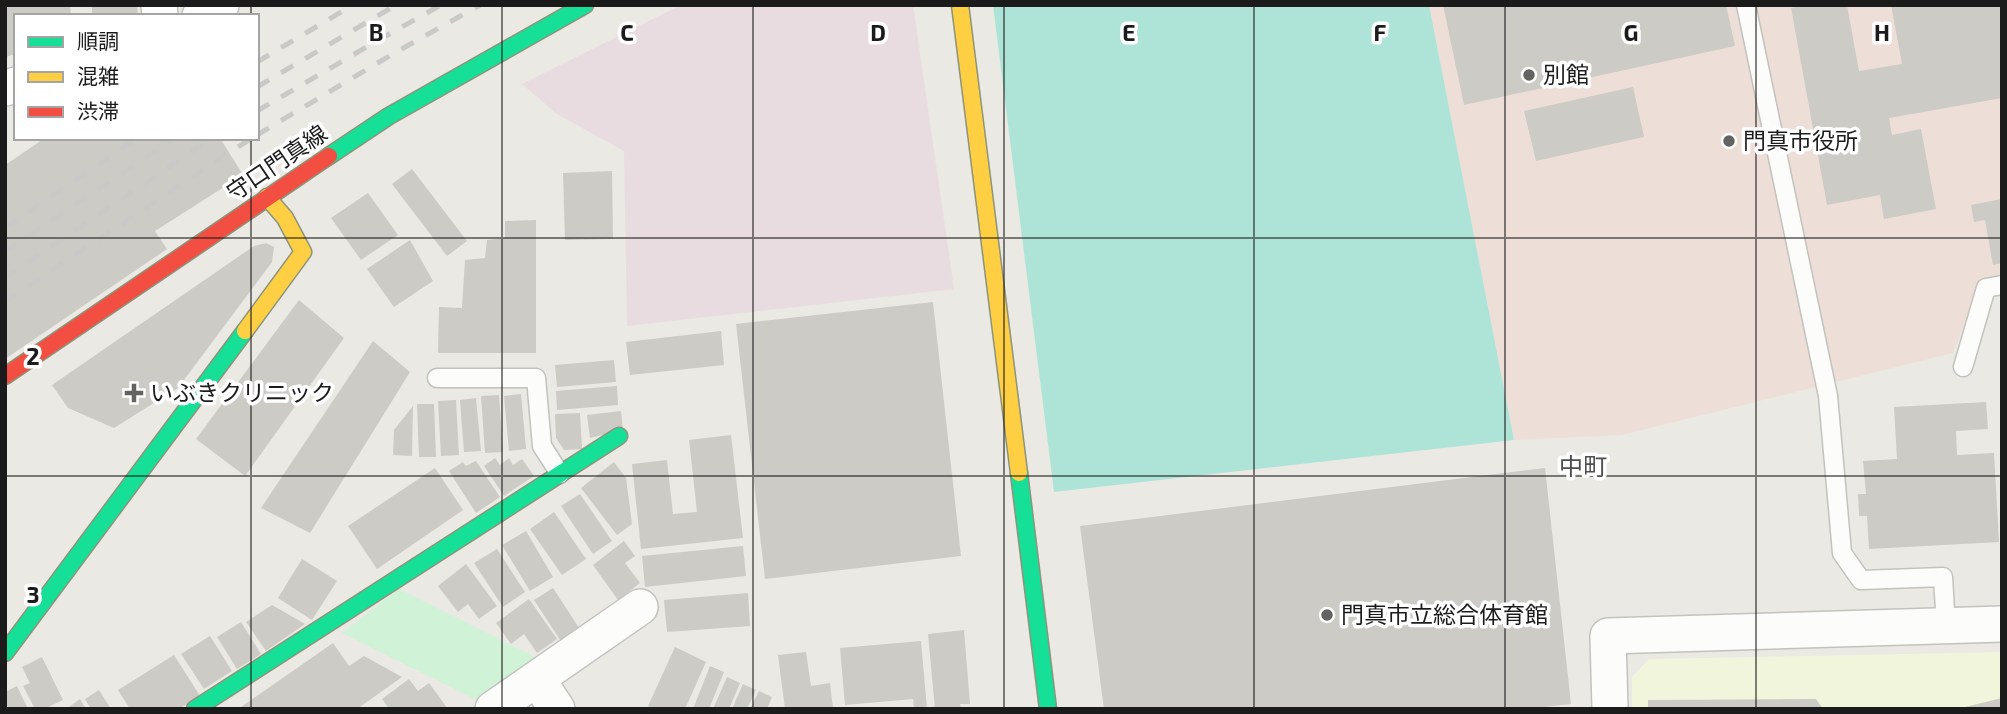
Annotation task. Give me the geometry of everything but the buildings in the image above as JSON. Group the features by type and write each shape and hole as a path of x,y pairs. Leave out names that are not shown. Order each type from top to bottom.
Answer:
{"street":[{"path":"204,14 221,5"},
{"name":"守口門真線","path":"5,376 389,116 586,5"},
{"path":"960,5 1048,709"},
{"path":"5,653 303,252 285,218 267,197"},
{"path":"195,709 620,436"},
{"path":"493,709 640,607"},
{"path":"1610,709 1608,636 2002,624"},
{"path":"537,679 557,709"}],"lane":[{"path":"1746,5 1828,396 1842,553 1861,580 1942,577 1946,627"},
{"path":"1963,366 1986,288 2002,285"},
{"path":"437,378 536,378 542,446 560,474"}],"shaded area":[{"path":"681,5 913,5 954,289 627,326 624,151 557,114 522,84"},
{"path":"993,5 1429,5 1514,440 1054,492"},
{"name":"門真市役所","path":"1429,5 2002,5 2002,278 1981,279 1953,353 1622,435 1514,440"},
{"path":"399,589 543,661 479,701 342,633"},
{"path":"2002,652 2002,709 1632,709 1632,677 1649,659"}],"railway":[{"path":"259,61 353,5"},
{"path":"259,86 396,5"},
{"path":"259,110 441,5"},
{"path":"259,134 480,5"},
{"path":"5,228 135,140"},
{"path":"5,252 172,140"},
{"path":"5,278 209,140"},
{"path":"5,302 249,140"}],"traffic: fast":[{"path":"329,156 389,116 585,5"},
{"path":"5,653 245,331"},
{"path":"195,709 619,436"},
{"path":"1019,473 1048,709"}],"traffic: slow":[{"path":"960,5 1019,473"},
{"path":"245,331 303,252 285,218 267,197"}],"traffic: jam":[{"path":"5,376 329,156"}],"place":[{"name":"別館","path":"1529,75"},
{"name":"門真市役所","path":"1729,141"},
{"name":"いぶきクリニック","path":"134,393"},
{"name":"門真市立総合体育館","path":"1327,615"}],"district":[{"name":"中町","path":"1583,467"}]}
